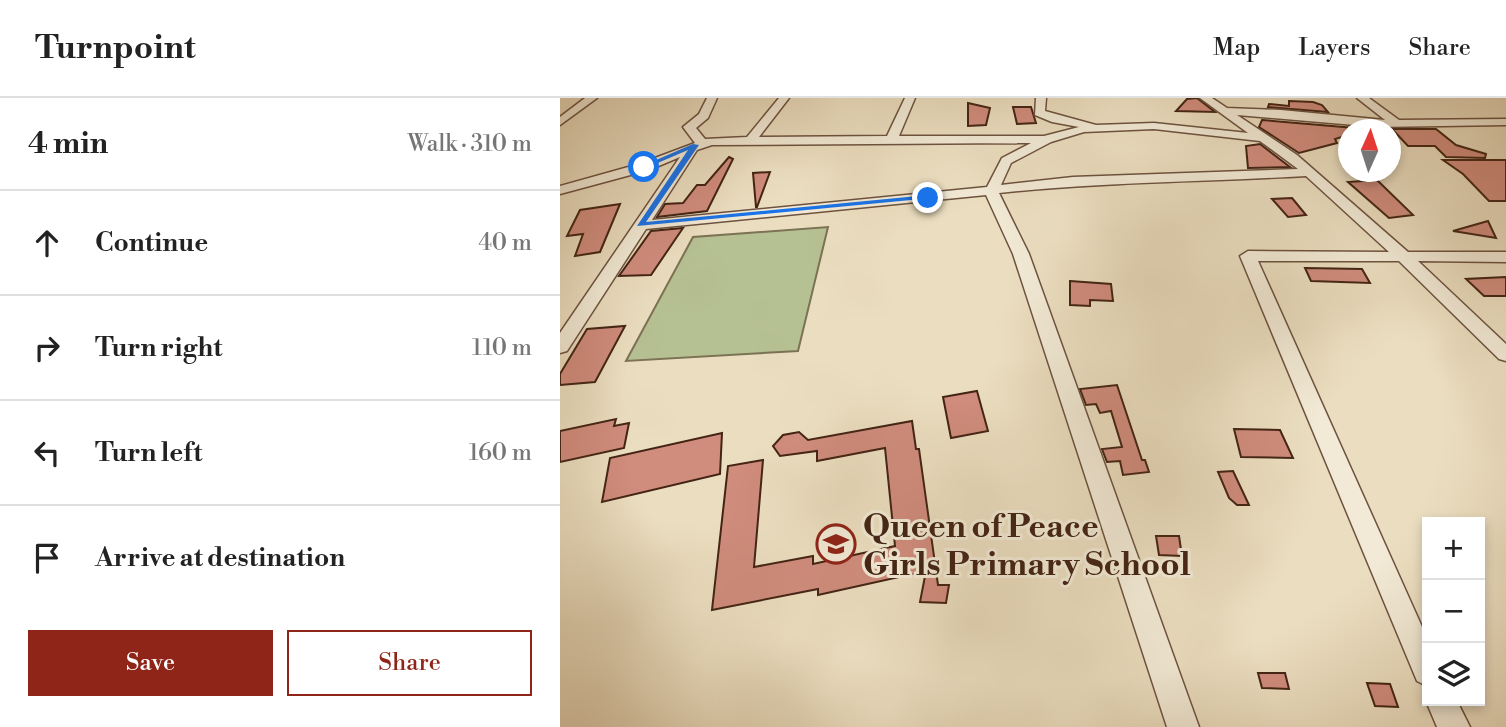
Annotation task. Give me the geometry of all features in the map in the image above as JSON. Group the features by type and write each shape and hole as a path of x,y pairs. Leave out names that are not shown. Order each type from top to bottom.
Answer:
{"street":[{"path":"560,121 592,98"},
{"path":"698,144 688,127 704,116 712,98"},
{"path":"751,140 784,98"},
{"path":"892,139 910,98"},
{"path":"1041,98 1039,113 1056,120 1102,127 1154,126 1264,138"},
{"path":"1205,98 1308,172 1404,257 1506,355"},
{"path":"1362,98 1390,119"},
{"path":"1223,111 1338,120"},
{"path":"1401,124 1506,122"},
{"path":"560,190 644,167 698,144 751,140 1047,139 1102,127"},
{"path":"991,191 1006,161 1047,139"},
{"path":"560,346 640,225 698,144"},
{"path":"640,225 1073,181 1191,179 1308,172"},
{"path":"991,191 1021,254 1183,727"},
{"path":"1422,659 1248,256 1506,257"},
{"path":"1444,706 1454,727"}],"green space":[{"path":"828,227 798,351 626,361 693,237"}],"building":[{"path":"1197,98 1215,112 1176,111 1187,99"},
{"path":"1289,101 1313,102 1322,105 1328,112 1268,107 1269,104 1289,106"},
{"path":"968,103 990,108 986,125 968,126"},
{"path":"1013,107 1031,107 1036,123 1017,124"},
{"path":"1262,120 1338,127 1338,138 1335,139 1337,143 1299,153 1259,127"},
{"path":"1401,129 1436,129 1456,145 1486,154 1485,158 1446,157 1435,146 1408,146 1401,139"},
{"path":"1260,144 1290,167 1248,168 1246,146"},
{"path":"729,157 733,159 707,211 657,217 665,204 683,203 697,185 705,185"},
{"path":"1443,160 1506,160 1506,201 1489,201 1463,174"},
{"path":"770,172 757,207 756,207 753,173"},
{"path":"1348,182 1379,182 1413,215 1389,218"},
{"path":"1292,198 1306,215 1288,217 1272,199"},
{"path":"620,204 600,252 575,256 583,234 567,236 580,210"},
{"path":"1488,221 1496,238 1453,231"},
{"path":"683,228 651,275 619,276 651,231"},
{"path":"1305,268 1362,269 1370,283 1311,281"},
{"path":"1506,277 1506,296 1484,296 1466,279"},
{"path":"1070,281 1111,284 1113,301 1090,300 1090,306 1070,305"},
{"path":"625,326 595,382 560,385 560,374 587,329"},
{"path":"1117,385 1142,460 1145,460 1149,472 1123,475 1120,461 1107,462 1102,449 1122,447 1111,411 1100,413 1096,404 1086,405 1080,389"},
{"path":"977,391 988,431 951,438 943,397"},
{"path":"616,419 614,426 629,423 624,448 560,462 560,431"},
{"path":"912,421 916,449 919,449 938,585 949,585 946,603 920,602 926,571 818,595 818,589 712,610 728,466 763,460 754,567 813,556 813,564 895,546 885,448 817,461 817,451 780,456 773,446 783,435 799,432 808,440"},
{"path":"1234,429 1280,430 1293,458 1241,457"},
{"path":"722,433 720,474 602,502 610,458"},
{"path":"1233,471 1249,505 1237,505 1229,498 1218,472"},
{"path":"1156,536 1179,536 1182,556 1159,555"},
{"path":"1258,673 1285,673 1289,689 1262,688"},
{"path":"1367,683 1390,684 1398,707 1375,706"}],"place":[{"name":"Queen of Peace Girls Primary School","path":"836,544"}],"route":[{"path":"644,167 695,145 640,225 928,198"}]}
